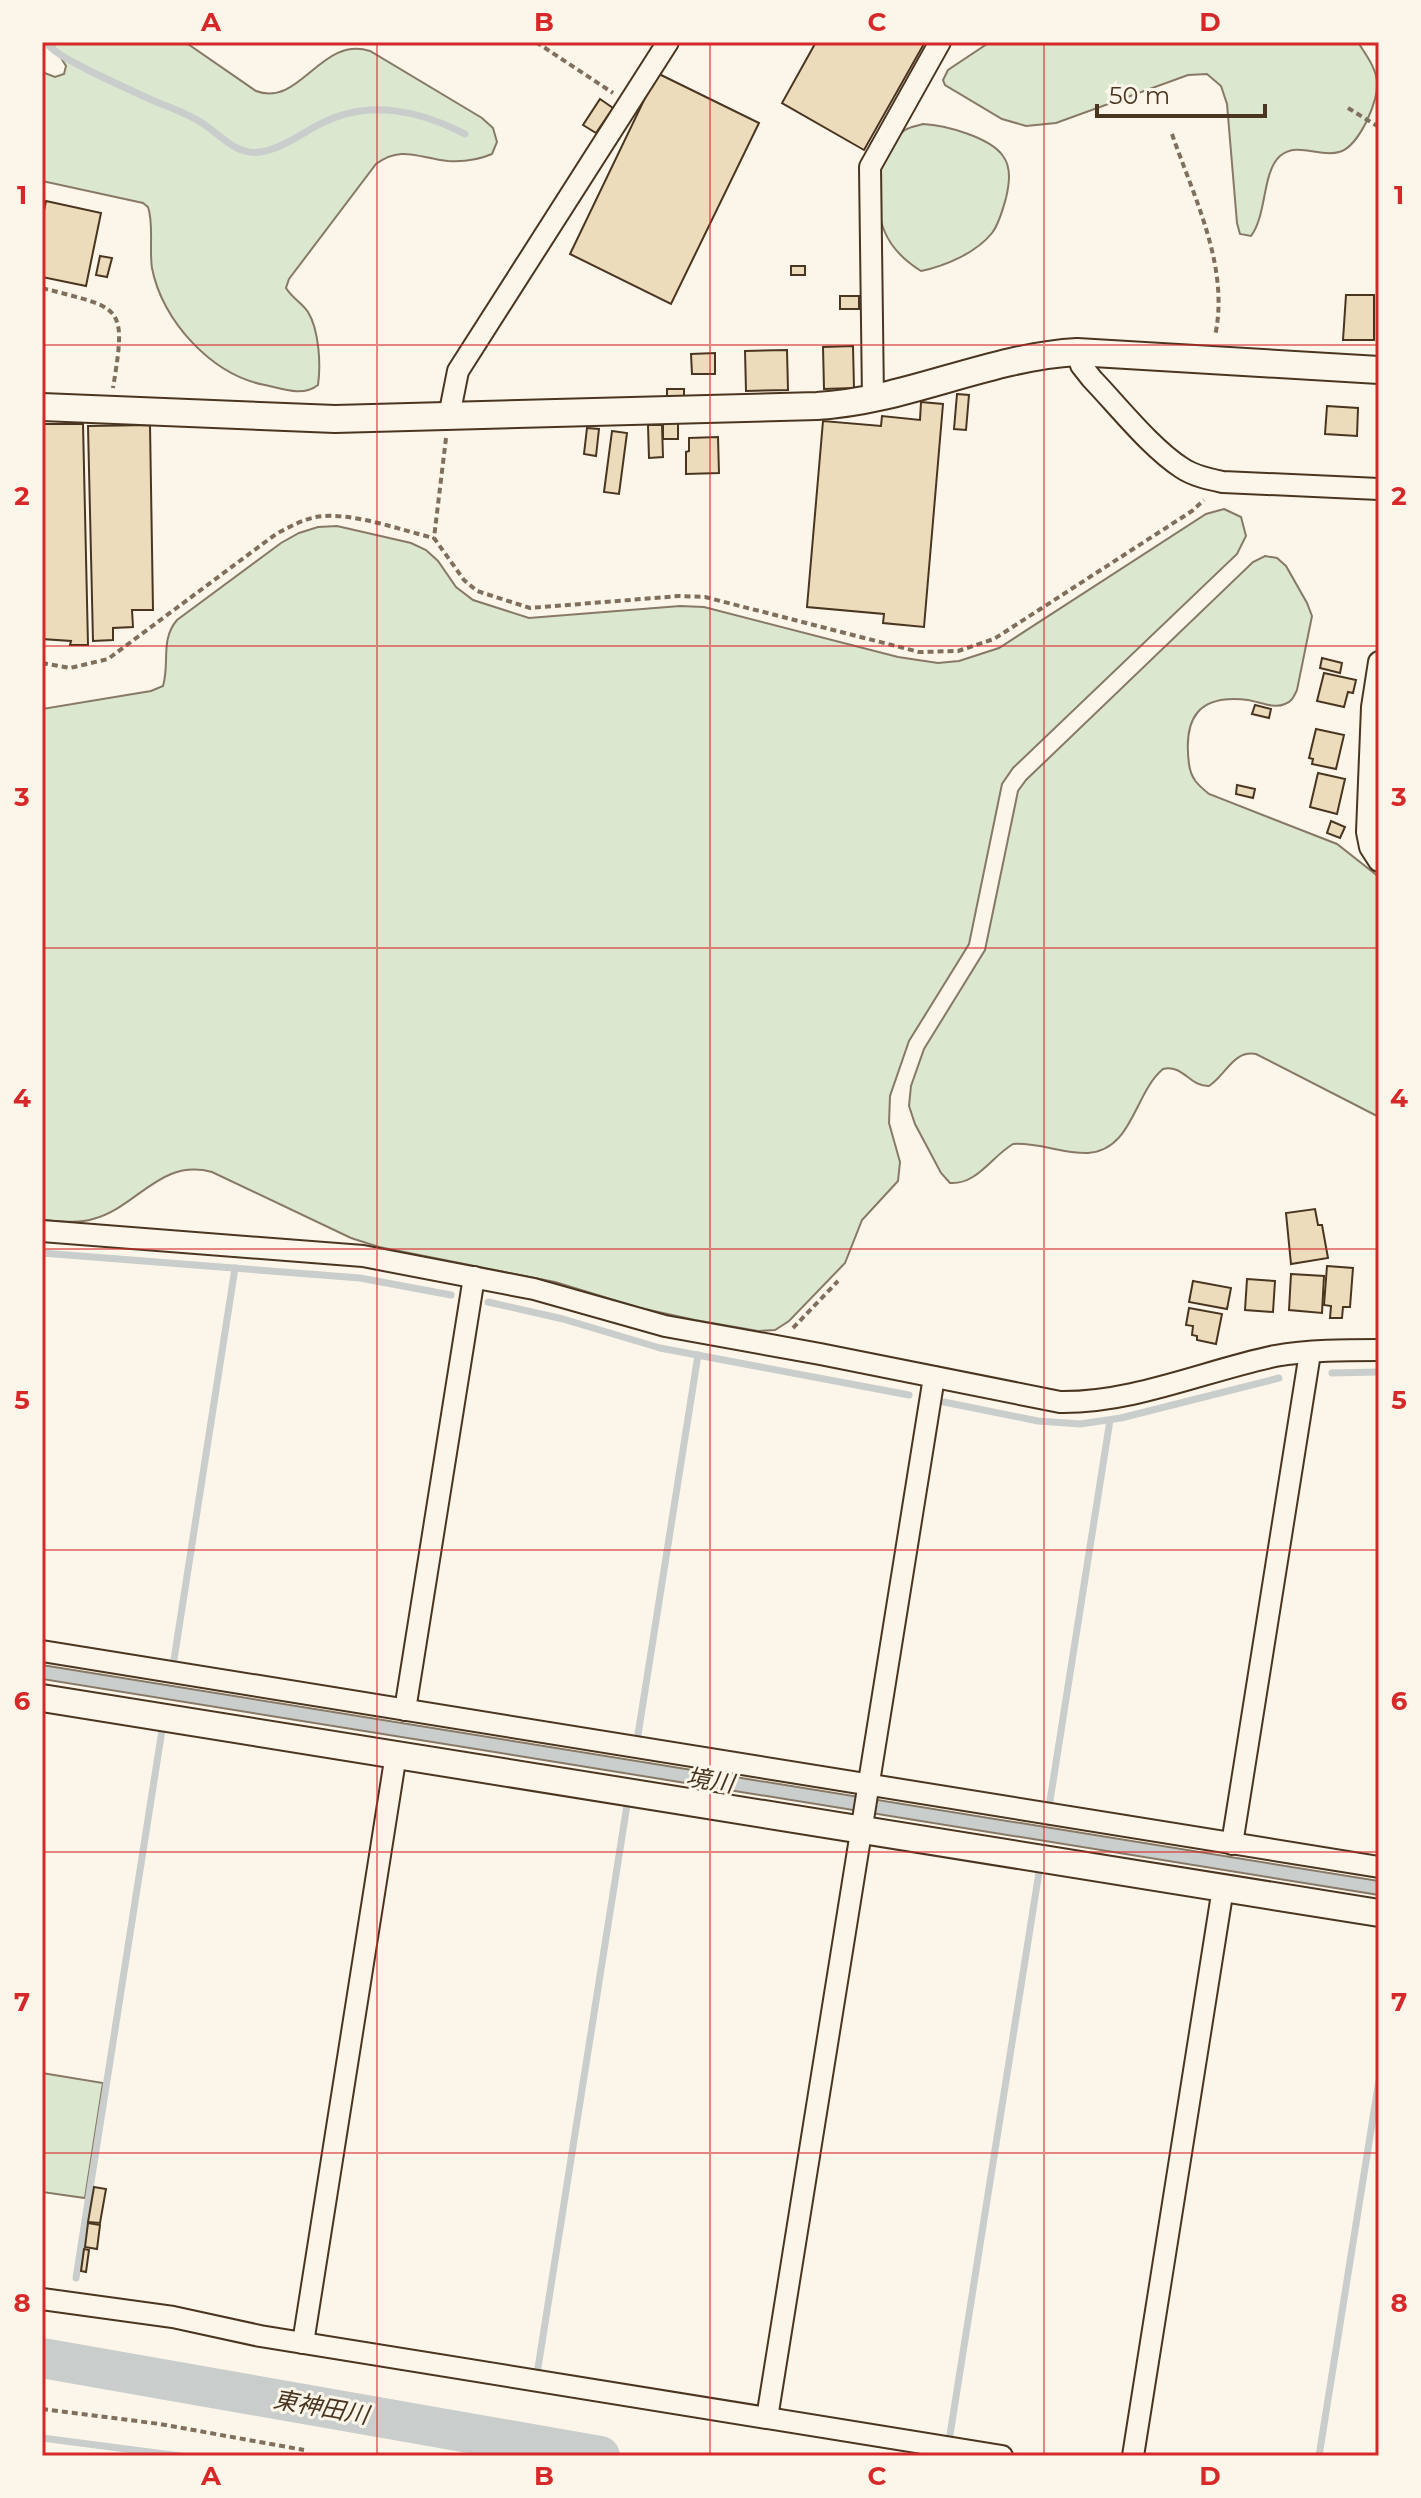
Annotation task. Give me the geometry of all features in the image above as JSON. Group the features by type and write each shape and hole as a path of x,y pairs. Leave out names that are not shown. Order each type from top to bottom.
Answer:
{"street":[{"path":"449,416 458,371 668,42"},
{"path":"873,399 870,167 940,42"},
{"path":"1077,352 1081,365 1092,379 1182,469 1214,480 1379,489"},
{"path":"42,407 335,419 817,406 873,399 1032,356 1077,352 1379,370"},
{"path":"1378,859 1370,847 1367,832 1372,707 1379,662"},
{"path":"42,1231 363,1256 552,1293 665,1326 1041,1400 1079,1402 1116,1397 1275,1357 1379,1350"},
{"path":"405,1710 474,1277"},
{"path":"1232,1844 1310,1353"},
{"path":"767,2418 934,1377"},
{"path":"42,1651 866,1788 1379,1867"},
{"path":"42,1698 861,1823 1379,1913"},
{"path":"303,2343 396,1754"},
{"path":"1133,2456 1223,1888"},
{"path":"42,2299 173,2317 303,2343 1002,2456"}],"path":[{"path":"536,42 628,103"},
{"path":"1348,108 1379,127"},
{"path":"1172,134 1217,268 1218,321 1208,359"},
{"path":"42,288 98,303 116,316 121,340 110,409"},
{"path":"434,538 449,416"},
{"path":"42,663 70,668 108,659 276,534 295,523 316,517 338,516 434,538 464,580 477,591 530,608 679,596 705,597 900,647 938,653 976,647 994,639 1192,511 1207,497 1214,480"},
{"path":"787,1348 794,1325 838,1281"},
{"path":"42,2409 160,2424 304,2450"}],"green space":[{"path":"51,42 185,42 256,91 272,94 298,82 338,53 353,49 370,51 482,118 493,128 497,142 492,154 470,160 448,161 402,154 376,164 289,279 286,288 308,312 315,328 319,357 318,385 306,391 279,388 245,379 226,370 192,343 178,326 166,307 152,268 148,207 143,203 42,181 42,72 55,77 64,74 66,66"},
{"path":"990,42 1358,42 1374,70 1377,88 1367,121 1346,148 1332,153 1294,150 1280,156 1274,163 1260,217 1251,236 1240,234 1237,223 1227,104 1221,86 1207,74 1188,75 1056,123 1026,126 1002,119 945,85 943,80 948,70"},
{"path":"923,124 954,130 988,143 1003,156 1009,177 1000,216 985,240 960,258 921,271 890,243 880,218 878,191 888,150 905,130"},
{"path":"1224,509 1241,517 1246,536 1237,554 1013,768 1002,784 969,944 909,1041 890,1096 889,1123 900,1162 898,1181 862,1220 845,1263 789,1321 775,1330 758,1331 695,1320 640,1308 555,1282 379,1247 351,1238 212,1172 178,1172 163,1178 109,1213 87,1221 42,1220 42,709 151,691 163,686 167,643 177,620 281,543 318,527 337,526 411,543 426,550 438,561 456,587 473,600 529,618 680,606 704,607 898,657 938,663 959,661 999,648 1206,514"},
{"path":"1265,556 1277,558 1286,566 1312,616 1297,690 1291,700 1281,705 1231,699 1206,705 1192,722 1189,734 1191,774 1209,794 1337,844 1379,877 1379,1117 1256,1054 1248,1054 1236,1059 1209,1086 1197,1083 1176,1070 1163,1069 1153,1079 1124,1131 1103,1150 1079,1153 1013,1144 976,1175 950,1183 941,1173 915,1124 909,1106 911,1086 924,1049 985,950 1018,791 1253,562"},
{"path":"42,2073 103,2083 85,2198 42,2192"}],"water":[{"name":"境川","path":"42,1665 1379,1881 1379,1895 42,1679"}],"building":[{"path":"816,42 925,42 864,150 782,103"},
{"path":"657,73 759,123 671,304 570,254"},
{"path":"600,99 613,108 596,133 583,125"},
{"path":"46,201 101,213 86,286 42,277 42,220"},
{"path":"100,256 112,258 107,277 96,275"},
{"path":"791,266 805,266 805,275 791,275"},
{"path":"1346,295 1374,295 1374,340 1343,340"},
{"path":"840,296 859,296 859,309 840,309"},
{"path":"853,346 854,388 824,389 823,347"},
{"path":"787,350 788,390 746,391 745,351"},
{"path":"715,353 715,374 692,374 691,354"},
{"path":"667,389 684,389 684,398 667,399"},
{"path":"957,394 969,395 966,430 954,429"},
{"path":"921,402 943,404 924,627 883,623 884,614 807,607 823,421 881,426 882,416 920,420"},
{"path":"1327,406 1358,408 1357,436 1325,434"},
{"path":"663,419 678,419 678,439 663,439"},
{"path":"42,424 83,424 88,645 42,639"},
{"path":"150,425 153,610 132,610 133,627 113,628 113,640 93,641 88,426"},
{"path":"648,425 662,425 663,457 649,458"},
{"path":"587,428 599,429 596,456 584,454"},
{"path":"612,431 627,433 619,494 604,492"},
{"path":"718,437 719,473 686,474 689,438"},
{"path":"1322,658 1342,663 1340,673 1320,668"},
{"path":"1324,673 1356,680 1353,693 1348,692 1344,707 1317,701"},
{"path":"1255,705 1271,709 1269,718 1252,714"},
{"path":"1316,729 1344,735 1336,769 1312,764 1313,759 1309,758"},
{"path":"1318,773 1345,779 1337,814 1310,807"},
{"path":"1237,785 1255,789 1253,798 1236,794"},
{"path":"1331,821 1345,827 1340,838 1327,833"},
{"path":"1315,1209 1318,1225 1322,1225 1328,1258 1291,1264 1286,1213"},
{"path":"1327,1266 1353,1268 1350,1307 1343,1307 1342,1318 1330,1318 1331,1306 1324,1305"},
{"path":"1291,1274 1324,1276 1322,1313 1289,1310"},
{"path":"1247,1279 1275,1281 1273,1312 1245,1310"},
{"path":"1193,1281 1231,1288 1227,1309 1189,1302"},
{"path":"1189,1308 1222,1314 1216,1344 1197,1340 1197,1336 1192,1335 1193,1326 1186,1325"},
{"path":"94,2187 106,2189 100,2223 88,2222"},
{"path":"88,2223 100,2225 97,2249 85,2247"},
{"path":"84,2249 89,2250 86,2272 81,2271"}],"waterway":[{"path":"46,42 59,54 86,69 196,119 243,151 268,150 338,116 375,110 411,114 465,134"},
{"path":"42,1253 360,1278 451,1295"},
{"path":"173,1666 235,1268"},
{"path":"488,1302 563,1319 660,1348 909,1395"},
{"path":"637,1741 698,1355"},
{"path":"1332,1373 1379,1372"},
{"path":"944,1402 1038,1421 1080,1424 1121,1418 1279,1378"},
{"path":"1049,1807 1110,1420"},
{"path":"76,2278 162,1730"},
{"path":"537,2374 627,1805"},
{"path":"949,2441 1039,1872"},
{"path":"1319,2456 1379,2080"},
{"name":"東神田川","path":"42,2358 600,2456"},
{"path":"42,2438 180,2456"}]}
